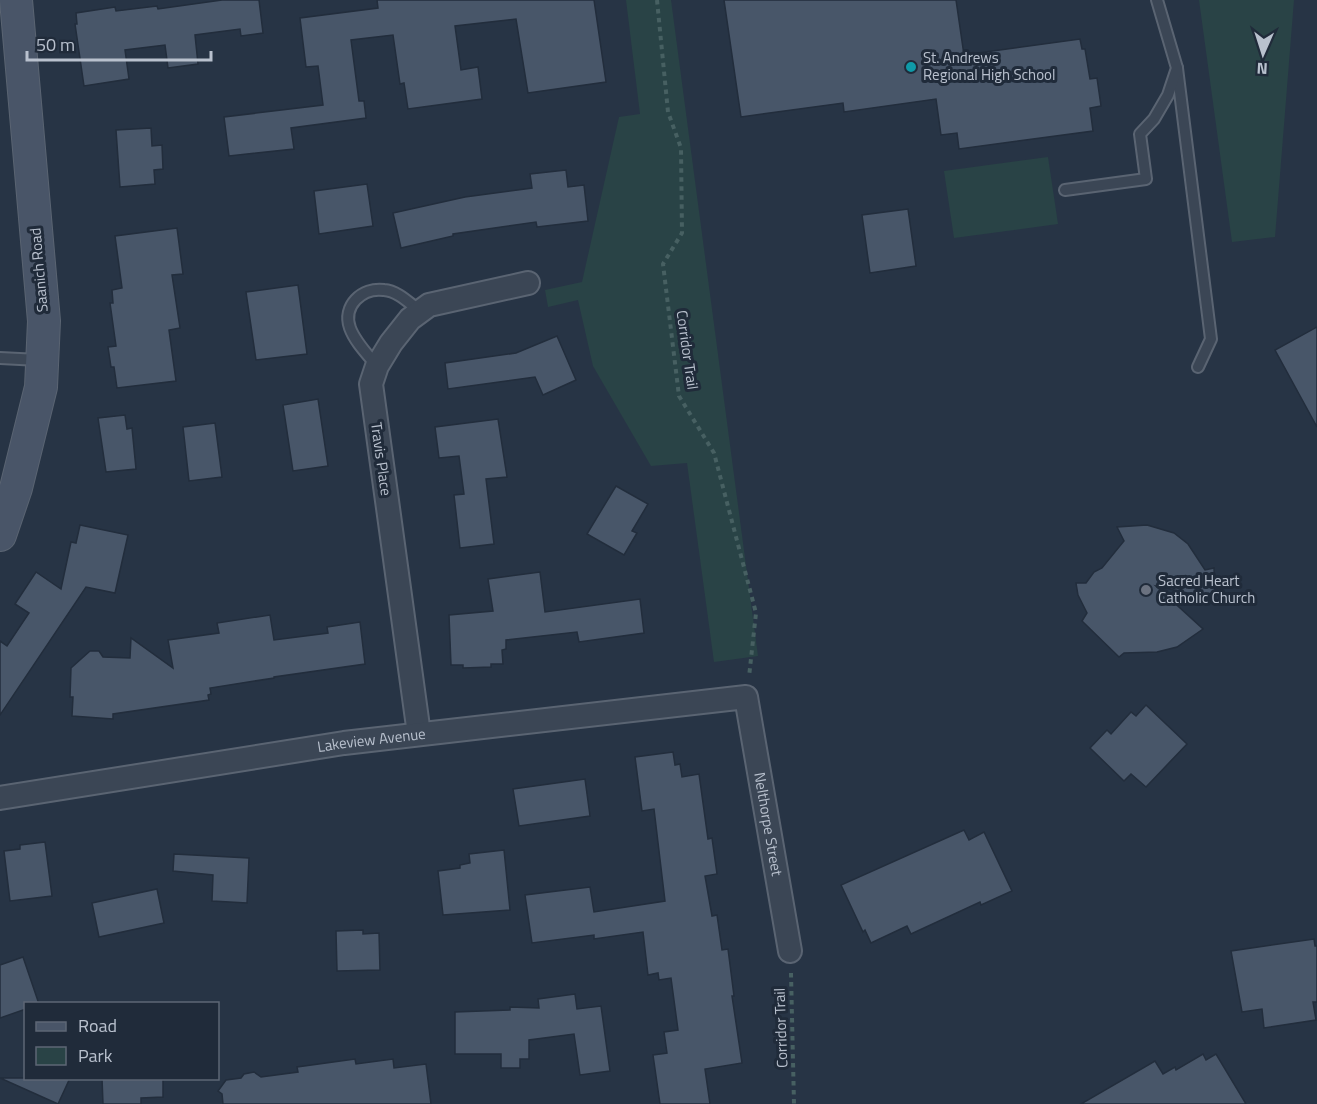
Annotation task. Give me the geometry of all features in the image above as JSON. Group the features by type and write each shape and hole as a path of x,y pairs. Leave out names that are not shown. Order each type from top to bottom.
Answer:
{"street":[{"name":"Saanich Road","path":"0,535 16,488 41,387 44,321 16,0"},
{"name":"Travis Place","path":"419,734 371,384 377,366 391,343 410,319 429,305 528,283"},
{"name":"Lakeview Avenue","path":"0,798 344,743 746,697"},
{"name":"Nelthorpe Street","path":"746,697 790,951"}],"lane":[{"path":"1157,0 1177,68 1211,339 1198,367"},
{"path":"1065,190 1146,179 1140,134 1154,119 1168,95 1177,68"},
{"path":"377,366 357,341 350,327 351,305 358,297 370,291 384,290 398,294 420,311"},
{"path":"0,358 42,360"}],"path":[{"name":"Corridor Trail","path":"657,0 668,112 681,148 682,233 663,264 677,374 680,396 714,453 756,613 746,697"},
{"name":"Corridor Trail","path":"790,951 794,1104"}],"green space":[{"path":"626,0 671,0 758,656 714,662 687,463 651,466 593,366 578,300 548,307 545,290 582,282 619,117 640,114"},
{"path":"1199,0 1294,0 1275,237 1232,242"},
{"path":"1048,157 1058,224 954,238 944,171"}],"building":[{"path":"222,0 259,0 263,33 241,36 240,29 195,35 198,64 168,68 165,45 125,50 129,79 84,86 75,24 77,24 76,13 115,7 116,11 157,6 158,9"},
{"path":"377,0 594,0 606,82 528,93 516,19 455,26 461,70 478,67 482,99 408,109 404,83 400,84 393,35 351,40 359,101 364,101 366,118 291,128 294,149 229,156 224,117 323,105 318,66 306,67 300,18 378,8"},
{"name":"St. Andrews Regional High School","path":"724,0 956,0 964,55 1080,39 1082,49 1085,49 1090,79 1097,78 1101,106 1090,108 1093,131 959,149 957,133 941,135 936,99 844,112 843,103 741,117"},
{"path":"151,128 152,146 162,145 163,169 154,170 155,184 120,187 116,130"},
{"path":"566,170 568,187 584,185 588,221 537,227 536,222 453,234 453,236 401,248 393,213 465,197 532,188 530,174"},
{"path":"367,184 373,226 319,234 314,191"},
{"path":"908,209 916,266 870,273 862,215"},
{"path":"177,228 183,274 172,275 180,328 169,330 176,381 117,388 108,347 116,346 110,303 113,303 112,290 122,288 115,236"},
{"path":"298,285 307,354 256,360 246,292"},
{"path":"1317,327 1317,427 1275,350"},
{"path":"557,336 576,380 543,395 535,377 448,389 445,363 516,353"},
{"path":"318,399 328,466 293,471 283,405"},
{"path":"125,415 127,429 132,428 136,469 106,472 98,418"},
{"path":"498,419 507,477 486,479 494,544 460,548 454,495 464,494 459,456 439,458 435,427"},
{"path":"215,423 222,477 189,481 183,427"},
{"path":"616,486 648,504 632,531 637,533 624,555 587,534"},
{"path":"80,525 128,535 115,593 86,587 0,715 0,641 7,646 29,613 15,604 36,572 61,589 71,542 76,543"},
{"name":"Sacred Heart Catholic Church","path":"1147,525 1174,533 1188,544 1205,570 1214,568 1215,599 1156,586 1203,629 1177,647 1157,652 1124,653 1119,657 1082,621 1087,613 1078,595 1076,583 1086,583 1094,572 1102,568 1124,541 1117,527"},
{"path":"540,572 545,612 640,599 644,633 579,642 577,632 506,640 506,649 502,650 503,664 463,668 463,665 451,665 449,615 493,611 488,579"},
{"path":"270,615 274,640 328,633 327,627 360,622 365,664 210,688 209,700 113,714 113,719 72,716 71,668 90,651 99,651 103,657 130,658 131,638 173,668 168,640 219,633 217,623"},
{"path":"1146,705 1187,744 1146,787 1131,774 1124,781 1090,748 1107,730 1111,734 1131,712 1136,716"},
{"path":"673,752 675,765 680,764 682,777 699,774 708,839 712,838 717,874 705,876 712,916 717,915 722,950 728,949 742,1063 705,1069 710,1104 660,1104 653,1055 667,1053 664,1032 678,1030 671,978 659,980 658,973 648,975 643,932 594,939 594,935 532,943 525,895 590,887 594,912 665,901 654,809 642,811 635,757"},
{"path":"585,779 590,816 519,826 513,789"},
{"path":"964,830 969,840 984,832 1012,891 981,905 980,902 911,934 907,926 871,943 865,930 863,932 841,885"},
{"path":"45,842 52,896 10,901 4,851 20,849 20,845"},
{"path":"504,850 510,910 443,915 438,871 460,868 460,865 470,863 469,854"},
{"path":"174,854 249,858 247,903 212,901 213,875 173,871"},
{"path":"157,889 164,923 99,937 92,903"},
{"path":"363,930 363,934 379,933 380,970 337,971 336,931"},
{"path":"1314,939 1315,946 1317,946 1317,1002 1313,1002 1316,1020 1264,1028 1262,1009 1242,1012 1231,951"},
{"path":"23,957 38,1002 24,1002 24,1010 0,1018 0,965"},
{"path":"575,994 577,1009 601,1006 610,1071 580,1075 574,1034 529,1040 529,1059 520,1059 520,1068 501,1068 501,1054 455,1054 455,1012 510,1010 510,1007 539,1008 538,999"},
{"path":"1203,1054 1206,1060 1216,1054 1246,1104 1081,1104 1155,1061 1163,1074 1175,1067 1176,1070"},
{"path":"355,1059 356,1064 393,1059 394,1068 426,1064 431,1104 223,1104 222,1094 218,1091 226,1080 241,1078 244,1074 254,1072 261,1077 298,1072 297,1067"},
{"path":"0,1078 69,1080 58,1104"},
{"path":"102,1080 163,1080 163,1097 141,1098 141,1104 103,1104"}],"place":[{"name":"St. Andrews Regional High School","path":"911,67"},
{"name":"Sacred Heart Catholic Church","path":"1146,590"}]}
